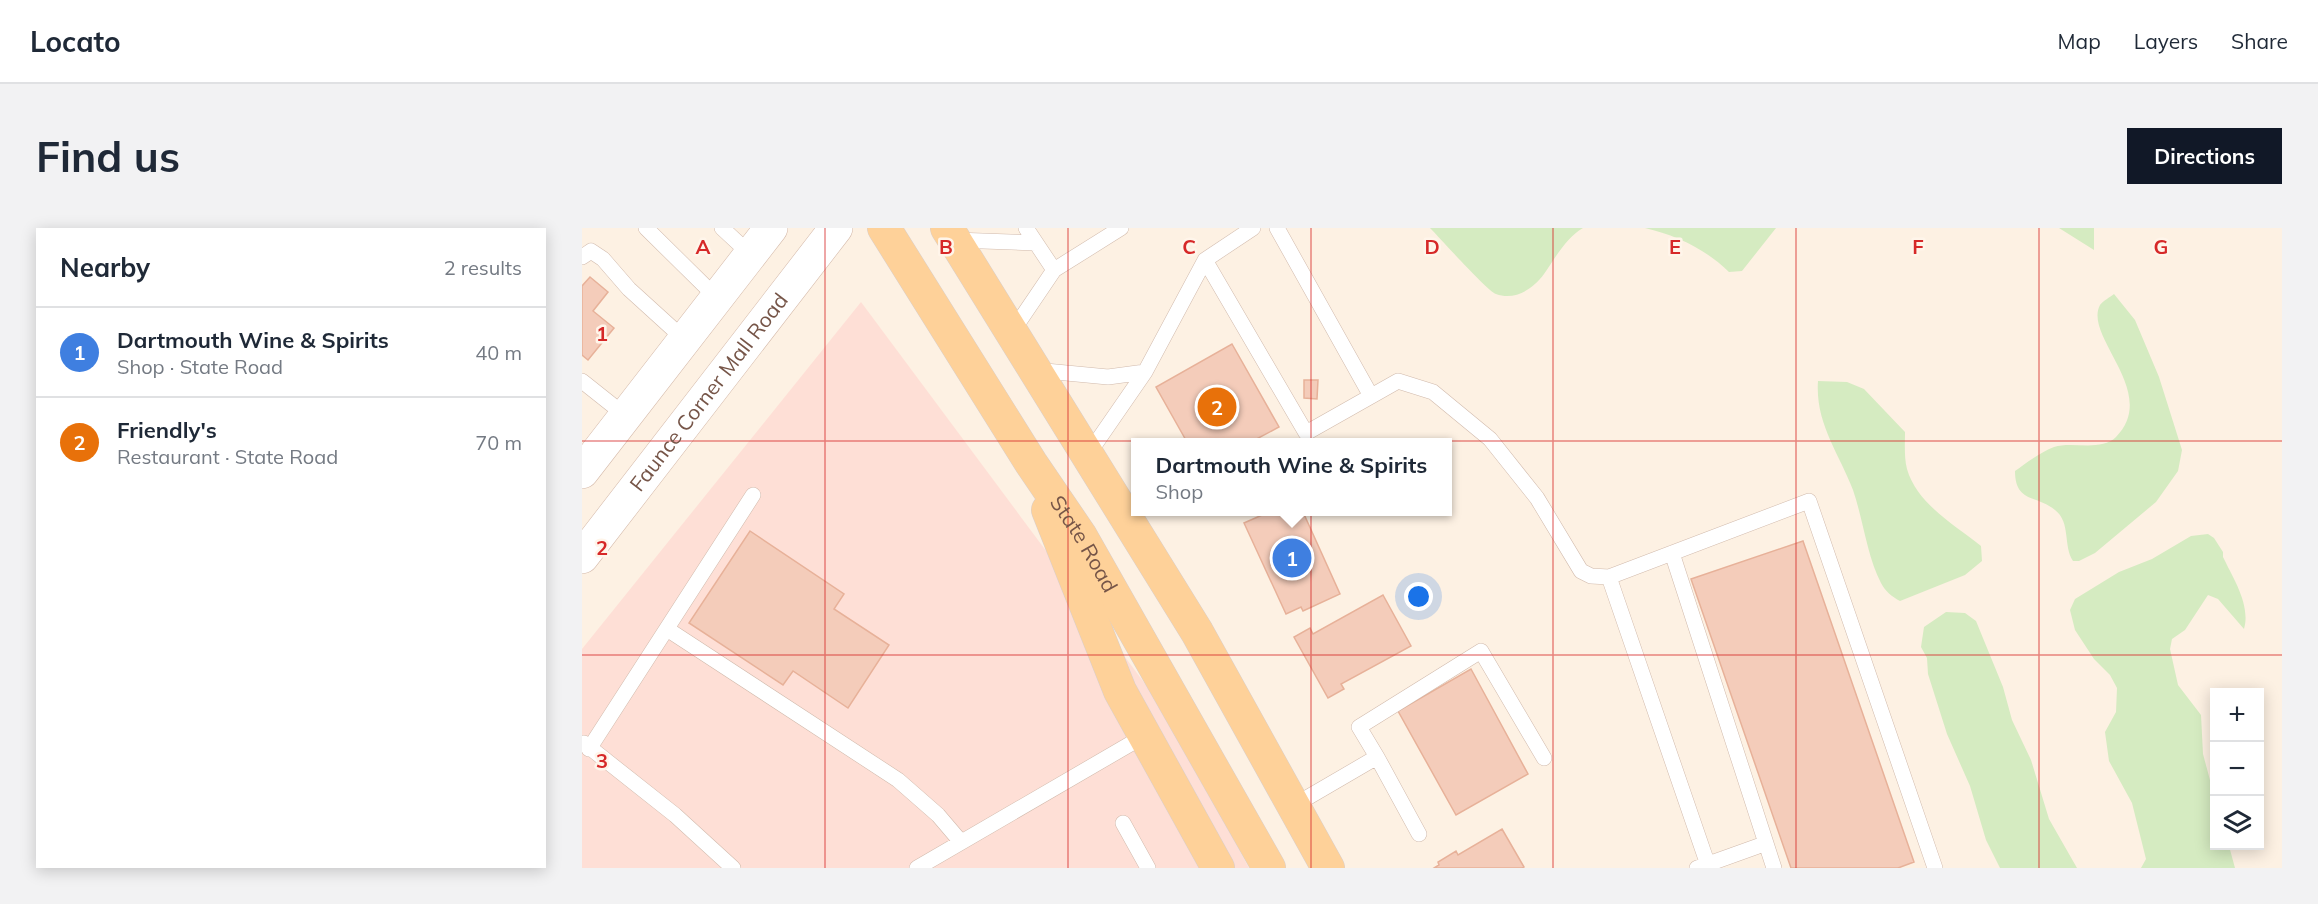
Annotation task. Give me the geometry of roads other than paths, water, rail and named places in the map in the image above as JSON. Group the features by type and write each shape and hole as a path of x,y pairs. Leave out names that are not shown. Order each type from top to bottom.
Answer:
{"main road":[{"path":"582,472 771,228"},
{"name":"Faunce Corner Mall Road","path":"582,557 836,228"},
{"name":"State Road","path":"884,228 1031,463 1086,544 1269,868"},
{"path":"951,234 1197,632 1328,868"},
{"path":"1031,463 1120,691 1218,868"}],"lane":[{"path":"646,228 717,298"},
{"path":"722,228 750,254"},
{"path":"1026,228 1054,270"},
{"path":"1012,332 1054,270 1121,228"},
{"path":"1087,456 1146,372 1205,260 1233,233 1253,228"},
{"path":"1278,228 1371,396"},
{"path":"951,234 1036,243"},
{"path":"582,256 591,251 603,259 629,289 684,339"},
{"path":"1205,260 1306,433 1398,381 1433,392 1490,439 1537,498 1581,571 1591,576 1609,577 1809,501 1935,868"},
{"path":"1035,370 1108,377 1146,372"},
{"path":"582,381 626,416"},
{"path":"733,868 675,815 584,746 667,629 753,495"},
{"path":"1672,553 1764,844 1774,868"},
{"path":"1609,577 1705,867 1764,844"},
{"path":"667,629 898,780 938,815 962,842"},
{"path":"1419,834 1359,727 1481,651 1544,758"},
{"path":"917,868 1144,736"},
{"path":"1293,806 1377,757"},
{"path":"1123,823 1148,868"}],"place":[{"name":"Friendly's","path":"1217,407"},
{"name":"Dartmouth Wine & Spirits","path":"1292,558"}]}
